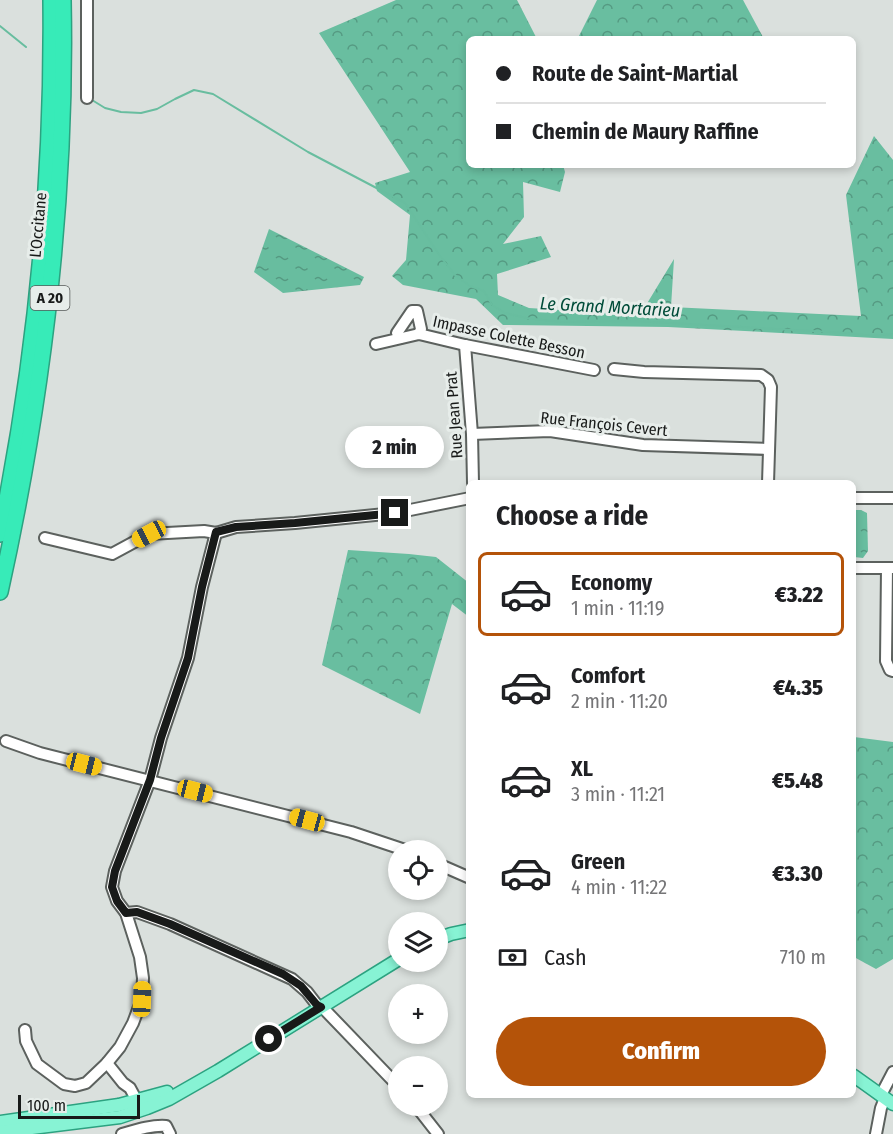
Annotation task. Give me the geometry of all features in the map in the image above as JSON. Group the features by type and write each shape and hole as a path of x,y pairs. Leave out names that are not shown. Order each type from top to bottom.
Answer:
{"highway":[{"name":"L'Occitane","path":"0,534 14,465 38,293 51,106 51,0"},
{"name":"L'Occitane","path":"0,592 27,456 50,294 63,105 63,0"}],"main road":[{"path":"448,935 466,931"},
{"path":"0,1132 120,1117 169,1099 388,966"},
{"path":"856,1077 886,1099"},
{"path":"0,1122 119,1105 194,1083"},
{"path":"80,1123 131,1109 137,1101"}],"street":[{"path":"87,0 87,98"},
{"name":"Impasse Colette Besson","path":"400,338 397,333 412,311 417,311 421,329 419,334"},
{"name":"Impasse Colette Besson","path":"375,344 419,334 594,370"},
{"name":"Rue Jean Prat","path":"465,345 473,480"},
{"path":"614,369 761,375 768,380 771,387 768,480"},
{"name":"Rue François Cevert","path":"472,434 550,431 642,445 768,449"},
{"path":"856,498 893,498"},
{"path":"45,538 112,554 149,534 216,532 236,527 395,513 466,499"},
{"path":"25,1030 26,1041 37,1064 64,1084 75,1086 86,1083 107,1063 120,1047 133,1023 142,999 143,978 140,957 126,913 117,901 112,887 115,871 150,780 161,738 188,658 216,532"},
{"path":"856,568 890,568 886,661 890,670 893,671"},
{"path":"6,741 40,753 351,832 388,844"},
{"path":"448,868 466,876"},
{"path":"126,913 137,912 170,924 283,974 301,986 388,1077"},
{"path":"107,1063 130,1088 137,1101"},
{"path":"876,1134 881,1108 886,1099 893,1072"},
{"path":"119,1105 126,1097 123,1083"},
{"path":"424,1116 438,1134"},
{"path":"122,1134 161,1125 165,1126 170,1134"}],"green space":[{"path":"396,0 517,0 535,36 466,36 466,168 564,168 560,192 523,182 524,217 503,244 541,236 551,257 497,274 498,295 529,308 640,315 674,259 671,307 861,316 846,195 874,136 893,160 893,339 668,327 503,325 476,299 403,285 392,276 406,260 410,215 377,191 375,183 410,172 319,33"},
{"path":"597,0 743,0 762,36 579,36"},
{"path":"348,550 436,557 466,581 466,615 452,604 420,714 322,665"},
{"path":"856,737 893,742 893,959 876,969 856,958"}],"water":[{"path":"269,229 364,277 360,285 283,293 254,272"},
{"path":"856,510 867,513 868,551 863,558 856,557"}],"waterway":[{"name":"Le Grand Mortarieu","path":"0,26 26,47"},
{"name":"Le Grand Mortarieu","path":"92,100 105,108 141,113 157,109 194,90 213,94 308,152 405,203 455,275 470,286 484,291 492,305 505,313 561,322 634,321 873,336 893,334"}],"route":[{"path":"269,1039 321,1007 301,986 283,974 170,924 137,912 126,913 117,901 112,887 115,871 150,780 161,738 188,658 216,532 236,527 395,513"}]}
